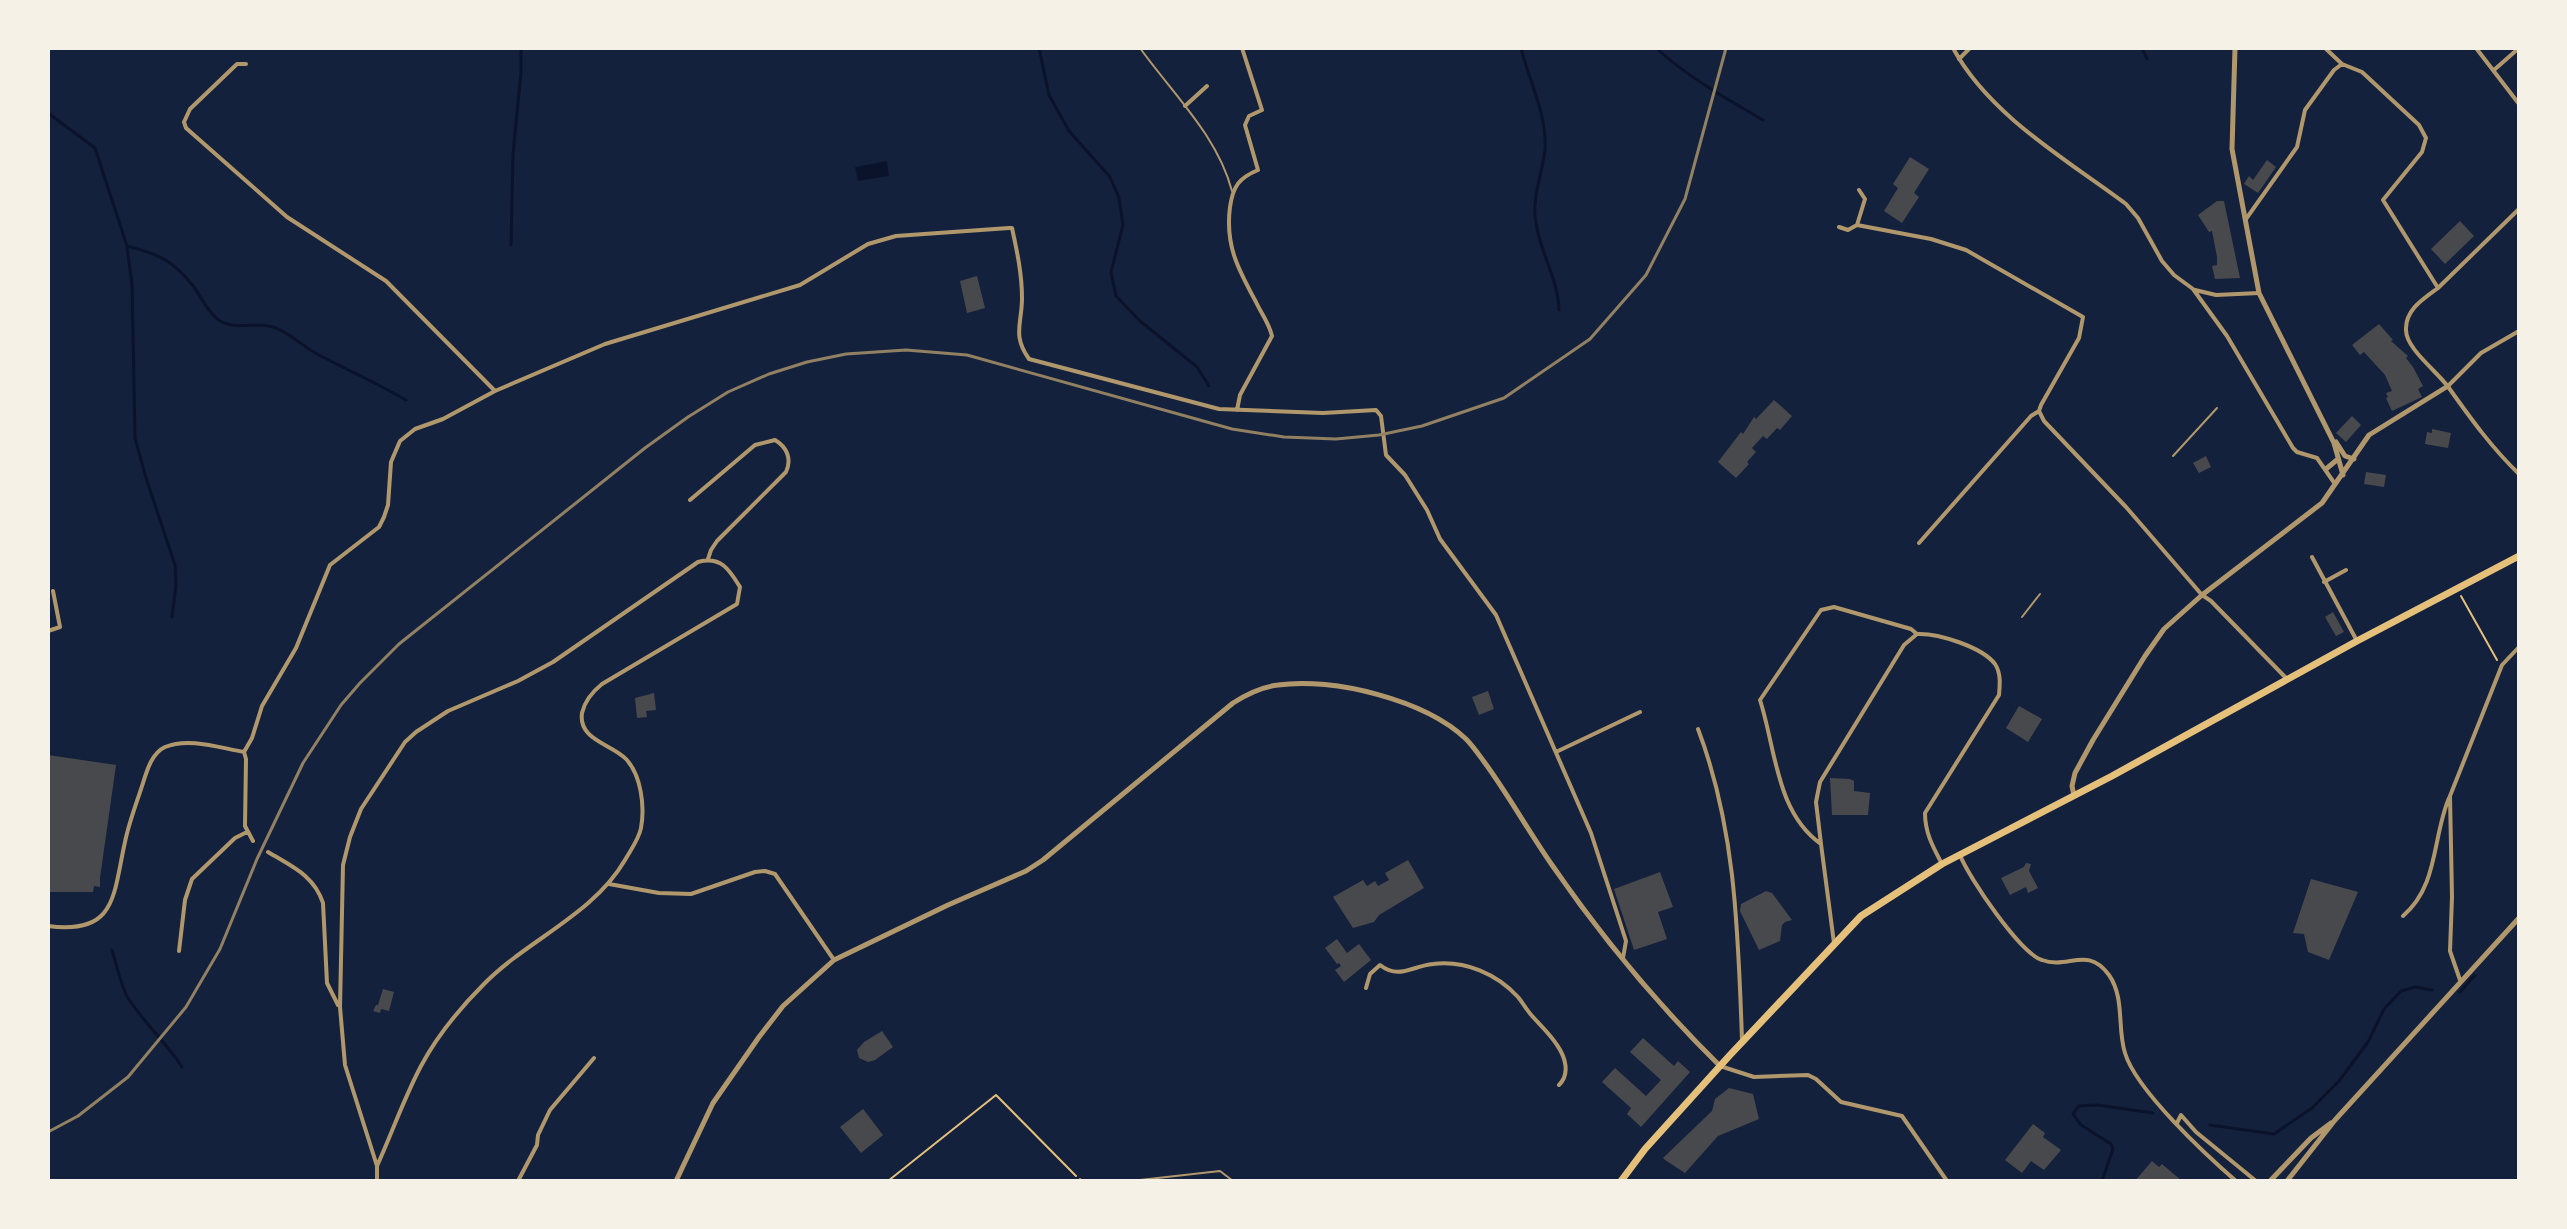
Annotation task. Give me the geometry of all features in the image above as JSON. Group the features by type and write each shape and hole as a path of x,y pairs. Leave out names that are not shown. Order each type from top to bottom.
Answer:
{"main road":[{"path":"1621,1181 1645,1149 1742,1041 1861,916 1942,864 2519,556"}],"street":[{"path":"1237,410 1240,395 1272,336 1233,256 1229,220 1232,192 1242,178 1258,170 1245,125 1249,116 1262,110 1242,48"},
{"path":"1953,48 1981,88 2008,116 2126,204 2138,218 2162,261 2193,289 2227,336 2293,448 2317,458 2336,486"},
{"path":"1959,59 1970,48"},
{"path":"2235,48 2232,149 2259,293 2326,428 2343,477"},
{"path":"2325,48 2342,64 2362,72 2425,133 2422,152 2383,200 2438,288"},
{"path":"2476,48 2519,104"},
{"path":"2494,70 2519,48"},
{"path":"246,64 237,64 190,109 184,122 186,128 287,217 386,281 495,391"},
{"path":"2245,221 2297,147 2305,110 2334,70 2342,64"},
{"path":"1185,106 1207,86"},
{"path":"1857,225 1865,199 1859,190"},
{"path":"2519,209 2438,288 2411,309 2405,327 2411,346 2448,386 2481,433 2519,474"},
{"path":"1839,227 1848,230 1857,225 1931,239 1966,250 2083,317 2079,338 2039,411 1978,474 1919,543"},
{"path":"253,841 244,818 244,752 262,706 296,648 330,565 379,527 388,505 391,462 400,441 415,429 443,419 495,391 605,344 800,285 861,248 888,237 1012,228 1020,266 1022,301 1018,334 1020,345 1029,359 1219,409 1323,413 1376,410 1381,416 1386,455 1405,475 1427,510 1440,539 1496,615 1591,833 1626,941 1623,960"},
{"path":"2193,289 2216,295 2259,293"},
{"path":"2074,796 2072,786 2075,773 2164,629 2202,595 2322,503 2343,477 2369,435 2436,396 2481,353 2518,333"},
{"path":"2039,411 2054,434 2126,507 2202,595 2288,680"},
{"path":"2326,428 2345,456 2354,459"},
{"path":"690,500 762,441 775,440 785,448 789,460 786,472 717,541 708,559"},
{"path":"2326,469 2338,458"},
{"path":"2326,469 2343,477"},
{"path":"2312,557 2357,641"},
{"path":"377,1166 421,1066 446,1026 485,982 609,884 641,830 641,793 636,773 625,757 593,738 585,729 583,711 590,694 602,684 737,604 740,587 721,562 708,559 698,562 553,662 518,681 448,711 405,742 361,809 350,837 342,881 340,1007 345,1065 377,1166 377,1181"},
{"path":"2324,582 2346,570"},
{"path":"48,631 60,627 53,591"},
{"path":"1821,844 1797,822 1787,803 1760,700 1821,610 1834,607 1911,629 1917,634 1939,635 1985,654 1999,672 1999,695 1925,813 1929,840 1942,864"},
{"path":"1834,943 1816,802 1820,782 1904,645 1917,634"},
{"path":"2403,916 2430,878 2450,796 2502,665 2519,647"},
{"path":"676,1181 713,1103 759,1037 783,1006 834,960 1026,871 1233,703 1256,689 1279,684 1310,684 1378,693 1441,720 1467,740 1552,865 1623,960 1720,1066 1754,1077 1808,1075 1841,1102 1902,1116 1947,1181"},
{"path":"1556,752 1640,712"},
{"path":"1698,729 1712,765 1729,843 1742,1041"},
{"path":"48,926 72,928 88,925 101,917 110,904 127,833 148,769 158,751 184,743 244,752"},
{"path":"2450,796 2450,951 2460,980"},
{"path":"179,951 185,900 192,879 235,838 247,832"},
{"path":"268,852 304,873 315,884 323,903 327,983 340,1007"},
{"path":"1960,855 1974,884 2034,956 2051,962 2085,959 2099,965 2110,976 2118,998 2124,1052 2131,1067 2146,1091 2236,1181"},
{"path":"609,884 659,893 691,894 755,872 775,874 834,960"},
{"path":"2287,1181 2335,1120 2519,918"},
{"path":"1366,988 1370,974 1380,965 1398,974 1434,963 1461,965 1490,974 1519,998 1561,1051 1566,1069 1564,1080 1559,1085"},
{"path":"518,1181 537,1145 538,1135 550,1110 594,1058"},
{"path":"2177,1123 2181,1115 2196,1132 2256,1181"},
{"path":"2270,1181 2311,1138 2335,1120"}],"lane":[{"path":"1140,48 1219,155 1232,192"},
{"path":"2173,456 2217,408"},
{"path":"2022,617 2040,594"},
{"path":"1131,1181 1220,1171 1233,1181"}],"path":[{"path":"2457,588 2472,619 2502,665"},
{"path":"888,1181 996,1095 1081,1180"}],"water":[{"path":"887,161 889,176 858,181 855,167"}],"building":[{"path":"1910,157 1929,169 1914,193 1919,197 1902,223 1884,211 1898,188 1893,184"},
{"path":"2267,160 2276,167 2258,193 2244,184 2249,176 2253,180"},
{"path":"2217,201 2224,201 2240,278 2215,279 2212,266 2217,265 2217,257 2212,231 2209,232 2198,215"},
{"path":"2460,221 2474,236 2445,264 2431,249"},
{"path":"977,276 985,308 967,313 960,281"},
{"path":"2379,324 2391,341 2408,356 2406,358 2423,386 2418,389 2422,397 2392,411 2386,393 2392,391 2385,375 2364,352 2360,355 2352,345"},
{"path":"1774,400 1792,416 1780,430 1777,428 1767,439 1763,436 1752,448 1756,452 1736,478 1718,462 1754,417 1756,419"},
{"path":"2352,416 2361,425 2346,442 2336,433"},
{"path":"2432,429 2451,433 2448,448 2425,444 2427,432 2432,433"},
{"path":"2206,456 2211,467 2199,473 2193,463"},
{"path":"2366,472 2386,475 2384,487 2364,484"},
{"path":"2333,612 2344,632 2336,636 2325,617"},
{"path":"1488,691 1494,709 1479,715 1472,697"},
{"path":"654,693 656,710 646,711 647,717 637,718 635,698"},
{"path":"2019,706 2042,719 2028,742 2006,728"},
{"path":"48,755 116,765 100,887 94,886 93,892 48,892"},
{"path":"1830,778 1850,779 1854,781 1854,791 1870,793 1868,815 1832,815"},
{"path":"1408,860 1424,888 1379,915 1374,922 1353,928 1333,897 1363,880 1367,886 1375,881 1378,886 1389,880 1385,873"},
{"path":"2026,863 2031,864 2029,871 2038,888 2028,893 2026,887 2010,895 2001,878 2024,867"},
{"path":"1660,872 1673,907 1658,912 1667,939 1634,950 1614,889"},
{"path":"2311,879 2358,892 2329,960 2308,952 2304,934 2293,933"},
{"path":"1766,891 1772,893 1792,920 1782,925 1780,941 1759,950 1740,911 1741,904"},
{"path":"1337,939 1347,953 1359,944 1371,960 1344,982 1335,970 1341,966 1325,948"},
{"path":"383,989 394,992 389,1011 381,1009 380,1013 373,1011"},
{"path":"882,1031 893,1047 875,1060 868,1062 859,1058 857,1050"},
{"path":"1643,1038 1674,1066 1678,1061 1690,1072 1641,1127 1627,1114 1631,1108 1602,1082 1615,1068 1646,1096 1661,1080 1630,1052"},
{"path":"1729,1088 1753,1094 1759,1119 1718,1136 1685,1173 1665,1160 1663,1158 1712,1111 1715,1099"},
{"path":"863,1109 883,1135 861,1153 840,1127"},
{"path":"2033,1124 2045,1133 2043,1137 2061,1150 2044,1170 2031,1161 2022,1173 2005,1160"},
{"path":"2152,1161 2159,1167 2162,1164 2182,1181 2135,1181"}],"waterway":[{"path":"511,245 513,154 521,48"},
{"path":"1039,48 1049,95 1069,131 1110,177 1119,198 1123,225 1111,272 1116,296 1140,321 1197,367 1209,386"},
{"path":"1521,48 1545,136 1535,216 1559,310"},
{"path":"1656,48 1694,78 1763,120"},
{"path":"2142,48 2147,59"},
{"path":"48,113 95,148 127,246 156,255 172,264 194,287 216,318 226,324 276,328 317,354 406,400"},
{"path":"127,248 132,284 135,438 175,565 172,617"},
{"path":"112,950 128,998 182,1067"},
{"path":"2460,992 2475,975"},
{"path":"2210,1125 2274,1134 2312,1108 2339,1081 2368,1042 2384,1009 2401,991 2415,987 2432,990"},
{"path":"2102,1181 2113,1149 2111,1144 2081,1125 2073,1114 2079,1106 2097,1105 2153,1113"}],"railway":[{"path":"48,1132 78,1116 128,1077 186,1007 220,949 257,859 303,763 341,705 360,683 399,644 688,417 728,392 807,362 846,354 906,350 967,355 1232,429 1284,437 1336,439 1379,435 1422,426 1504,398 1590,339 1646,275 1685,199 1726,48"}]}
